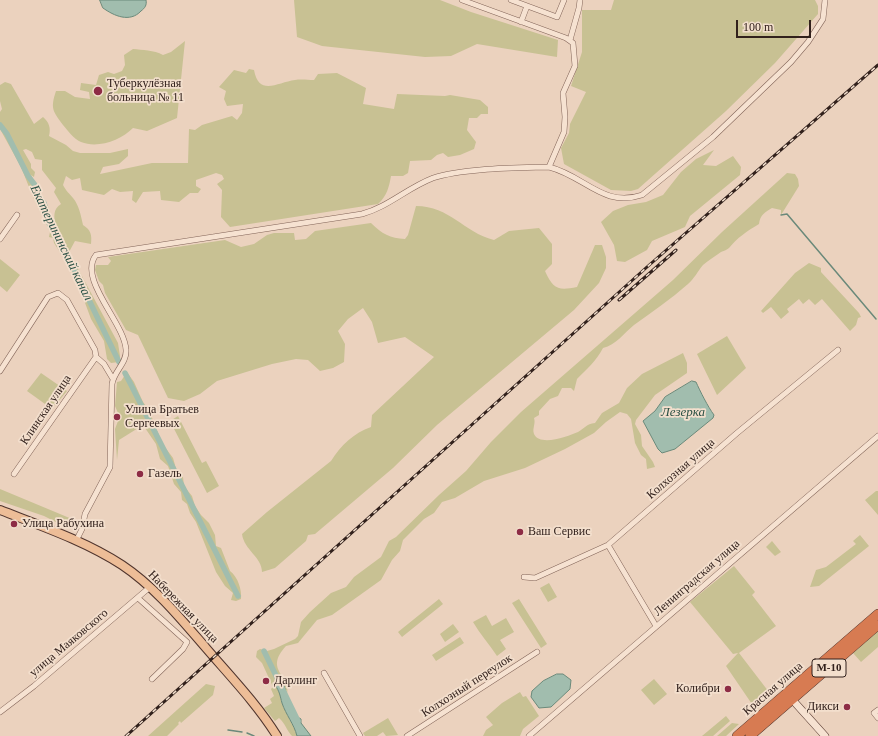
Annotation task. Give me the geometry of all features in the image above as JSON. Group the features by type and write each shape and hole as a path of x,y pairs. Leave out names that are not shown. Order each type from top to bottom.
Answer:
{"highway":[{"name":"Красная улица","path":"750,736 789,696 878,614"},
{"name":"Красная улица","path":"737,736 878,625"}],"main road":[{"name":"Набережная улица","path":"0,510 76,541 113,559 150,587 243,690 277,736"},
{"path":"789,696 825,736"}],"street":[{"path":"462,0 475,2 521,22 570,40 573,44 575,66 563,93 566,126 549,167"},
{"path":"511,0 557,17 564,0"},
{"path":"570,40 580,8 580,0"},
{"path":"76,541 82,529 85,514 110,467 113,379 126,356 126,350 122,337 93,278 91,264 96,254 362,214 380,208 419,184 445,175 549,167 560,170 605,194 618,199 629,199 642,195 713,137 791,62 808,42 823,19 825,0"},
{"path":"521,22 527,6"},
{"path":"0,239 18,215"},
{"path":"0,371 48,297 52,294 58,293 67,300 95,350 96,357 104,364 113,379"},
{"name":"Колхозная улица","path":"524,577 535,578 608,545 737,434 838,350"},
{"name":"Клинская улица","path":"14,474 96,357"},
{"name":"Ленинградская улица","path":"529,736 878,436"},
{"path":"608,545 656,626"},
{"name":"улица Маяковского","path":"0,712 34,686 150,587"},
{"path":"138,598 187,642 183,649 152,679"},
{"name":"Колхозный переулок","path":"407,736 537,652"},
{"path":"324,673 360,736"},
{"path":"878,710 874,713 878,718"}],"shaded area":[{"path":"294,0 440,0 471,12 558,40 557,57 477,44 451,56 425,57 322,46 297,37"},
{"path":"614,0 815,0 818,6 818,14 775,63 726,111 638,189 631,191 611,190 564,164 561,148 569,133 570,124 586,92 571,86 582,52 582,10 611,10"},
{"path":"185,41 177,118 147,131 133,128 116,140 102,144 88,144 81,142 71,135 55,113 53,102 56,91 65,91 75,97 90,99 89,92 80,90 81,83 96,85 99,75 108,72 114,74 122,71 125,65 124,55 133,49 152,51 163,55 171,52"},
{"path":"249,69 254,70 256,78 265,86 297,80 314,80 318,74 337,73 366,88 363,104 394,109 397,94 450,95 480,100 488,107 488,114 481,114 477,118 469,118 467,130 476,142 474,149 460,155 448,157 443,153 437,155 431,160 410,161 408,173 403,176 391,176 384,198 378,204 230,227 221,217 222,190 217,184 224,179 222,175 216,173 196,180 196,186 201,189 198,193 190,193 179,202 161,200 160,191 143,192 136,203 132,200 133,191 120,192 112,189 104,195 82,190 80,178 72,180 66,176 63,185 77,204 83,225 89,231 91,238 91,244 75,241 69,252 56,227 56,208 61,204 54,192 56,188 42,170 42,160 35,159 32,152 26,149 23,150 31,164 31,168 35,172 34,177 31,175 48,206 52,224 60,245 76,265 118,343 120,356 119,362 111,363 107,359 104,341 91,319 69,266 54,243 53,238 49,237 50,232 33,197 21,167 0,129 0,112 2,109 0,101 0,85 5,82 11,84 34,124 43,117 49,125 49,136 66,145 73,151 80,153 110,153 128,149 128,156 119,164 103,167 100,174 152,163 188,163 189,129 195,130 202,125 232,116 237,120 242,113 243,104 227,106 224,99 226,91 219,87 234,70 246,73"},
{"path":"714,150 703,165 716,166 733,156 741,167 740,175 690,216 685,227 652,241 647,250 625,262 617,261 614,245 601,222 613,211 628,205 646,202 663,195 681,172 696,159"},
{"path":"787,173 795,174 798,179 799,186 781,215 781,210 772,208 765,212 760,218 759,224 742,235 728,249 721,252 703,265 692,280 682,290 634,325 616,342 603,348 594,361 577,379 574,391 571,388 562,388 558,396 550,399 539,411 539,415 534,418 534,434 537,438 542,440 555,439 578,432 588,425 595,423 602,413 619,403 627,388 642,374 683,353 687,363 687,373 655,395 636,420 635,424 641,435 642,446 655,467 647,469 646,459 641,455 635,443 631,419 627,414 620,412 594,433 565,449 525,468 484,481 455,498 442,502 434,513 424,519 403,540 400,551 392,560 381,580 332,615 317,620 298,643 286,646 277,661 280,672 286,682 287,691 275,685 297,736 292,736 279,718 275,721 264,708 272,703 270,699 274,696 271,689 273,687 262,663 256,657 257,651 260,649 267,651 274,649 295,639 298,636 301,622 310,612 331,593 346,587 354,577 381,557 389,541 396,537 466,471 491,442 521,412 673,280 722,232"},
{"path":"416,206 438,210 483,236 494,240 509,231 539,228 552,244 552,264 545,271 551,282 557,287 565,289 577,287 595,245 602,245 606,257 606,268 599,283 574,310 437,425 393,468 315,534 308,535 306,541 275,568 262,572 259,562 246,545 242,534 331,461 348,440 371,427 372,415 434,357 405,337 378,343 372,322 363,308 348,319 338,331 345,344 344,362 333,368 320,371 308,360 296,359 272,364 217,381 200,394 184,401 168,398 138,335 126,330 105,293 103,285 99,281 95,270 96,265 108,265 111,261 108,257 225,240 241,247 254,244 267,235 274,233 294,233 295,240 306,239 315,231 371,223 386,235 405,239 408,235"},
{"path":"0,259 20,275 7,292 0,286"},
{"path":"809,263 821,268 821,272 859,313 861,317 858,318 856,325 850,331 822,299 815,305 809,299 803,304 799,299 787,309 789,312 781,319 771,307 763,313 761,311 795,273"},
{"path":"727,336 746,368 717,395 697,354"},
{"path":"127,372 149,410 162,443 173,458 177,472 183,477 184,486 192,496 195,506 201,515 209,523 215,535 216,546 221,548 230,571 239,584 241,599 236,601 231,600 233,593 225,586 216,572 196,522 190,513 187,504 182,500 181,492 174,484 168,466 160,459 156,444 143,425 119,440 117,460 115,429 118,421 118,413 115,406 117,382 121,381"},
{"path":"41,373 67,391 52,409 27,391"},
{"path":"178,416 202,463 206,461 219,486 207,493 170,421"},
{"path":"0,489 72,519 69,525 64,526 44,516 0,501"},
{"path":"878,491 878,515 865,500"},
{"path":"860,535 869,546 819,586 810,587 816,570 826,567 856,544 853,541"},
{"path":"772,541 781,552 775,556 766,547"},
{"path":"734,566 755,592 752,595 776,626 739,653 772,696 756,710 726,666 738,653 733,654 690,602"},
{"path":"549,583 557,597 548,602 540,588"},
{"path":"439,599 443,604 402,637 398,632"},
{"path":"519,599 547,644 541,648 512,603"},
{"path":"486,615 492,626 506,618 514,632 500,640 506,649 497,656 473,622"},
{"path":"453,624 459,632 445,642 440,634"},
{"path":"878,631 878,647 861,662 853,653"},
{"path":"460,637 464,643 436,661 432,655"},
{"path":"654,679 667,694 654,705 641,690"},
{"path":"206,684 215,686 213,695 181,723 180,721 178,723 179,724 167,736 148,736"},
{"path":"520,692 523,697 526,696 539,716 523,729 520,736 483,736 486,730 493,725 486,717 502,703"},
{"path":"726,716 730,721 713,736 702,736"},
{"path":"388,718 398,735 386,736 383,732 377,736 365,736 363,733"},
{"path":"732,723 739,724 726,736 717,736"}],"water":[{"path":"100,0 146,0 146,3 144,9 137,15 132,17 122,17 117,16 103,8"},
{"name":"Лезерка","path":"692,381 696,382 714,415 713,418 675,449 662,453 658,449 643,421 655,411 665,397"},
{"path":"557,674 563,674 571,680 570,689 551,707 539,708 531,697 532,691 543,681"},
{"path":"276,679 282,680 294,715 301,719 301,723 311,736 297,736 275,685"}],"waterway":[{"name":"Екатерининский канал","path":"0,125 7,134 28,176 38,189 38,196 44,203 49,223 63,252 73,267 119,362"},
{"path":"781,215 787,214 876,319"},
{"name":"Екатерининский канал","path":"125,373 238,596"},
{"name":"Екатерининский канал","path":"264,651 298,721"},
{"path":"228,730 242,732"},
{"path":"247,733 254,736"}],"railway":[{"path":"126,736 647,267 878,65"},
{"path":"619,300 676,250"}],"place":[{"name":"Туберкулёзная больница № 11","path":"98,91"},
{"name":"Улица Братьев Сергеевых","path":"117,417"},
{"name":"Газель","path":"140,474"},
{"name":"Улица Рабухина","path":"14,524"},
{"name":"Ваш Сервис","path":"520,532"},
{"name":"Дарлинг","path":"266,681"},
{"name":"Колибри","path":"728,689"},
{"name":"Дикси","path":"847,707"}]}
